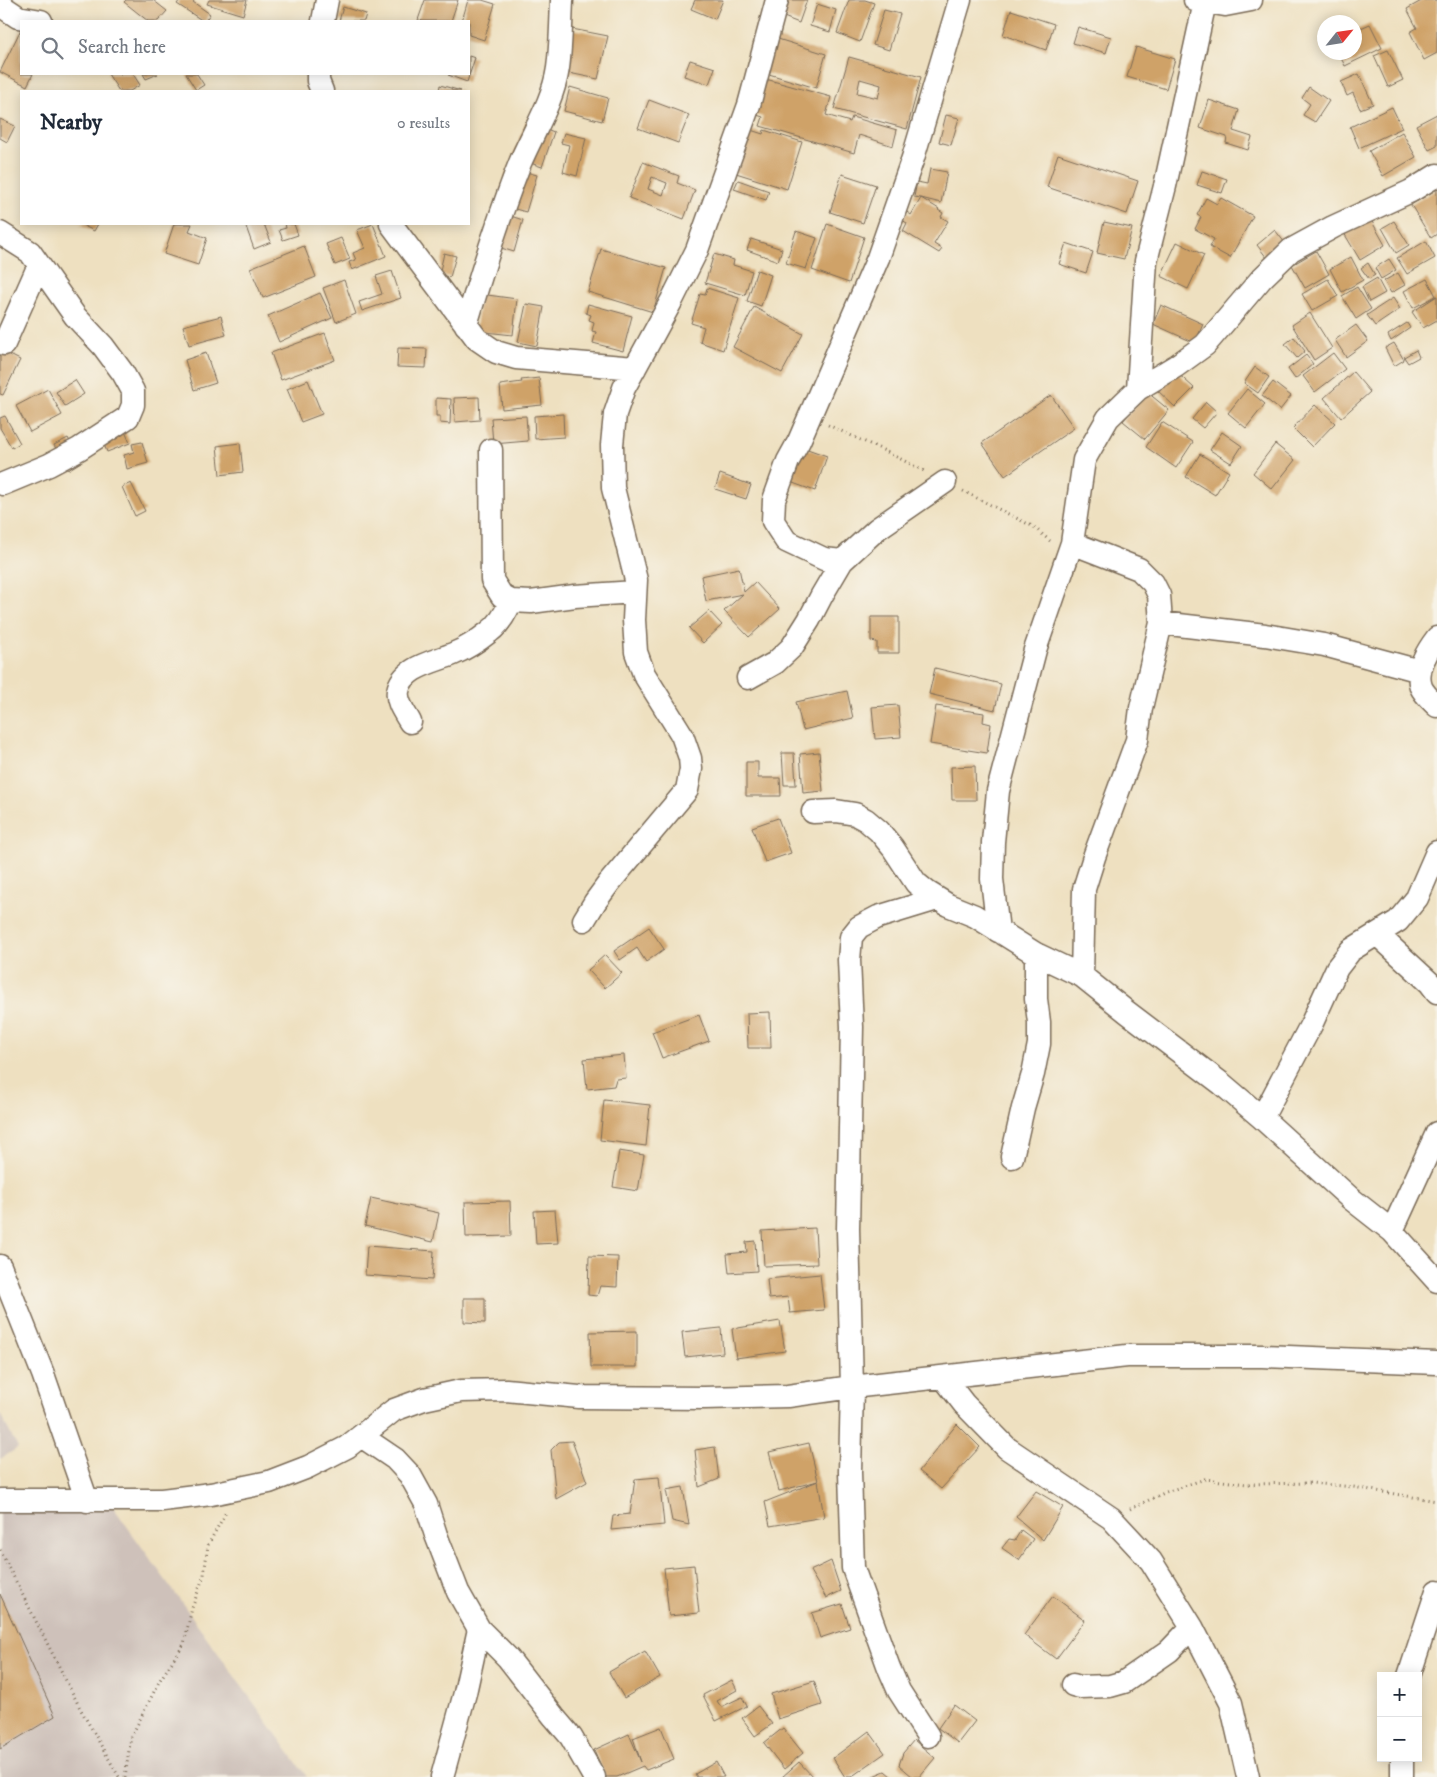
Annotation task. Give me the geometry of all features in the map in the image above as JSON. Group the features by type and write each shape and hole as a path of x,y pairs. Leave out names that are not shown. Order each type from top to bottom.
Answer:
{"street":[{"path":"323,20 327,0"},
{"path":"466,325 492,242 521,162 539,125 552,91 558,69 562,0"},
{"path":"584,920 609,883 687,790 691,769 690,758 682,735 644,674 636,652 634,620 636,580 613,488 612,445 615,414 624,388 672,300 701,241 749,105 777,0"},
{"path":"842,561 824,559 786,541 773,521 774,500 788,461 878,258 913,158 960,0"},
{"path":"1138,389 1146,261 1165,186 1200,1 1225,5 1251,0"},
{"path":"0,5 18,17 35,20"},
{"path":"318,75 322,90"},
{"path":"998,931 992,879 993,842 998,791 1035,650 1072,543 1084,460 1108,418 1138,389 1176,366 1205,345 1262,278 1291,250 1332,227 1410,191 1437,175"},
{"path":"392,225 477,339 489,348 516,358 635,368"},
{"path":"0,233 30,252 75,316 103,346 123,373 133,391 133,405 128,417 79,449 49,465 3,484"},
{"path":"4,344 39,265"},
{"path":"491,450 492,580 502,596 512,602 531,602 576,596 635,592"},
{"path":"748,678 775,663 792,647 842,561 877,529 945,482"},
{"path":"1072,543 1139,569 1154,583 1159,595 1161,623 1141,708 1137,740 1084,888 1082,976"},
{"path":"410,722 400,705 397,692 406,675 430,662 454,654 490,631 503,618 512,602"},
{"path":"1161,623 1282,638 1324,646 1420,671"},
{"path":"1437,638 1429,649 1420,671 1421,688 1437,706"},
{"path":"813,812 836,811 855,814 866,820 893,848 916,883 937,899 975,916 1036,954 1082,976 1222,1084 1262,1118 1350,1198 1392,1231 1437,1281"},
{"path":"1262,1118 1311,1025 1337,968 1351,950 1398,922 1417,898 1437,852"},
{"path":"928,1736 899,1691 853,1568 850,1472 852,1387 848,1229 852,1036 848,960 851,937 859,927 878,917 937,899"},
{"path":"1378,935 1430,983 1437,992"},
{"path":"1012,1157 1039,1044 1036,954"},
{"path":"1392,1231 1437,1133"},
{"path":"0,1266 43,1374 87,1501"},
{"path":"0,1500 162,1500 211,1494 269,1482 308,1467 347,1447 394,1410 424,1399 461,1391 506,1390 579,1397 704,1398 788,1396 1127,1356 1262,1356 1437,1363"},
{"path":"943,1377 964,1404 1007,1448 1111,1518 1151,1561 1192,1627 1231,1703 1248,1777"},
{"path":"361,1436 395,1459 410,1475 426,1504 458,1592 479,1629 508,1658 571,1736 594,1777"},
{"path":"1410,1672 1437,1592"},
{"path":"1073,1685 1080,1687 1110,1686 1124,1682 1169,1651 1192,1627"},
{"path":"442,1777 465,1693 479,1629"},
{"path":"1402,1762 1402,1777"}],"path":[{"path":"1111,1518 1166,1492 1205,1479 1247,1484 1337,1486 1437,1501"},
{"path":"125,1777 131,1737 160,1680 184,1644 192,1608 204,1575 208,1545 241,1488"},
{"path":"0,1550 81,1710 119,1777"}],"shaded area":[{"path":"0,1414 18,1448 0,1459"},
{"path":"0,1499 111,1504 307,1777 0,1777"}],"building":[{"path":"126,0 153,0 167,11 159,20 147,20 124,2"},
{"path":"180,0 194,0 193,2 210,14 206,20 201,20 177,4"},
{"path":"209,0 247,0 243,15 207,4"},
{"path":"425,0 458,0 451,20 418,20"},
{"path":"468,0 482,0 495,4 484,40 470,35 470,20 462,20"},
{"path":"695,0 723,0 715,19 691,9"},
{"path":"775,0 807,0 799,23 771,12"},
{"path":"849,0 865,0 874,3 860,42 837,33"},
{"path":"1423,0 1437,0 1437,53 1424,60 1410,32 1417,28 1407,9"},
{"path":"817,4 836,10 830,32 810,26"},
{"path":"343,7 366,14 364,20 339,20"},
{"path":"884,10 900,14 889,50 873,45"},
{"path":"1011,10 1054,24 1046,50 1003,35"},
{"path":"1370,24 1382,48 1362,58 1362,28"},
{"path":"1078,27 1111,37 1106,53 1073,43"},
{"path":"572,29 608,36 598,79 564,72"},
{"path":"20,31 20,75 32,75 27,86 0,72"},
{"path":"762,34 826,54 816,88 752,69"},
{"path":"1136,47 1175,59 1166,89 1127,77"},
{"path":"1388,50 1403,80 1388,87 1374,56"},
{"path":"470,56 475,58 470,73"},
{"path":"849,57 921,77 907,129 834,109","holes":["860,79 881,85 878,98 857,93"]},
{"path":"690,60 715,68 709,84 684,76"},
{"path":"1342,60 1357,60 1345,66"},
{"path":"1359,74 1373,104 1360,109 1353,93 1347,96 1341,82"},
{"path":"109,75 134,75 140,85 132,90 118,90"},
{"path":"144,75 156,75 146,79"},
{"path":"187,75 198,75 204,85 196,90"},
{"path":"448,75 469,75 467,82"},
{"path":"751,75 831,97 826,115 850,122 852,117 897,130 893,146 859,135 854,153 760,126 763,117 741,110"},
{"path":"440,85 458,90 439,90"},
{"path":"570,87 608,98 602,121 564,111"},
{"path":"1309,87 1329,101 1315,122 1303,115 1310,104 1302,98"},
{"path":"649,100 689,115 678,143 638,128"},
{"path":"1209,100 1239,110 1233,131 1252,137 1248,150 1226,143 1227,137 1200,128"},
{"path":"1392,107 1402,128 1359,148 1350,127"},
{"path":"1437,114 1437,146 1429,150 1416,125"},
{"path":"946,115 959,118 951,145 939,142"},
{"path":"0,119 15,126 7,142 0,138"},
{"path":"526,121 554,132 542,167 513,157"},
{"path":"738,126 763,134 764,130 802,142 787,189 720,168"},
{"path":"1402,132 1416,157 1383,176 1369,151"},
{"path":"564,133 586,138 577,176 563,172 569,145 561,143"},
{"path":"1058,154 1138,181 1127,214 1047,187"},
{"path":"643,162 679,176 677,183 695,190 684,219 629,198","holes":["652,177 667,183 663,195 648,189"]},
{"path":"508,167 537,175 526,212 497,204"},
{"path":"930,169 947,172 941,203 914,197 917,182 927,184"},
{"path":"1202,171 1227,179 1222,193 1197,185"},
{"path":"842,174 876,185 863,223 830,212"},
{"path":"738,180 769,191 766,200 734,189"},
{"path":"1437,189 1437,234 1431,238 1411,205"},
{"path":"921,198 939,209 943,213 941,217 948,221 934,244 942,249 939,253 903,231 907,223 902,220 907,212 911,215"},
{"path":"1206,198 1217,204 1221,198 1253,216 1230,258 1210,247 1214,239 1195,229 1201,217 1197,215"},
{"path":"495,211 523,220 514,252 485,243"},
{"path":"1370,218 1385,245 1360,260 1344,233"},
{"path":"1394,221 1409,245 1396,253 1382,228"},
{"path":"1104,222 1132,228 1124,259 1097,253"},
{"path":"827,224 864,237 849,283 812,270"},
{"path":"82,225 97,225 94,231"},
{"path":"174,225 192,225 189,231 207,238 198,265 164,254"},
{"path":"245,225 264,225 271,242 254,249"},
{"path":"285,225 294,225 298,235 283,240 279,230 286,228"},
{"path":"373,225 386,256 352,270 349,262 356,260 353,253 365,248 357,230"},
{"path":"1275,230 1285,243 1267,258 1257,245"},
{"path":"796,231 817,238 806,269 786,263"},
{"path":"341,238 350,259 335,265 326,244"},
{"path":"751,239 782,249 778,261 747,250"},
{"path":"1426,241 1435,258 1407,274 1397,258"},
{"path":"1177,242 1204,255 1188,289 1161,276"},
{"path":"1066,243 1093,252 1086,273 1059,264"},
{"path":"304,246 316,277 263,298 250,268"},
{"path":"601,249 666,268 653,312 588,292"},
{"path":"1316,251 1329,274 1305,288 1292,265"},
{"path":"444,253 456,256 450,277 439,275"},
{"path":"714,254 734,260 733,265 752,271 745,295 705,283"},
{"path":"1351,257 1363,280 1342,292 1330,269"},
{"path":"1389,259 1396,270 1381,279 1375,268"},
{"path":"1368,263 1375,275 1369,279 1361,268"},
{"path":"757,270 771,275 761,306 747,301"},
{"path":"392,271 401,298 362,311 359,302 382,294 376,276"},
{"path":"1398,273 1405,285 1391,293 1384,281"},
{"path":"1377,278 1385,293 1369,302 1362,287"},
{"path":"1328,279 1338,296 1312,311 1302,294"},
{"path":"1427,279 1436,296 1413,308 1404,291"},
{"path":"344,280 356,314 336,322 323,288"},
{"path":"1357,287 1371,309 1356,319 1342,296"},
{"path":"707,288 739,298 723,350 700,342 704,327 691,323 700,294 705,295"},
{"path":"320,293 332,318 279,342 268,316"},
{"path":"480,294 517,299 513,335 476,331"},
{"path":"1437,296 1437,320 1423,328 1412,312"},
{"path":"1393,298 1400,309 1375,326 1367,315"},
{"path":"526,304 544,307 537,346 518,342"},
{"path":"588,304 632,316 623,351 593,343 596,332 592,331 594,322 589,320 591,315 586,313"},
{"path":"1161,305 1203,324 1195,343 1153,324"},
{"path":"754,307 803,334 782,373 733,347"},
{"path":"1310,313 1332,348 1314,360 1292,325"},
{"path":"221,316 226,335 189,345 183,326"},
{"path":"1407,323 1410,328 1391,341 1388,335"},
{"path":"1356,325 1368,341 1346,357 1335,340"},
{"path":"325,333 335,360 281,380 271,353"},
{"path":"1294,337 1305,351 1297,358 1285,344"},
{"path":"1394,343 1404,360 1394,366 1385,348"},
{"path":"398,348 427,349 426,368 397,367"},
{"path":"0,350 20,360 3,395 0,394"},
{"path":"1416,350 1419,357 1408,363 1404,357"},
{"path":"206,353 216,383 194,390 185,360"},
{"path":"1333,353 1345,369 1315,392 1303,376"},
{"path":"1306,355 1313,364 1295,379 1288,369"},
{"path":"1255,367 1269,377 1258,393 1244,383"},
{"path":"1174,370 1194,388 1175,407 1156,389"},
{"path":"1353,372 1370,392 1341,418 1324,398"},
{"path":"539,378 542,405 502,409 500,385"},
{"path":"75,380 84,394 65,406 56,392"},
{"path":"308,380 322,414 301,422 287,389"},
{"path":"1273,382 1291,396 1280,410 1262,396"},
{"path":"48,389 62,415 30,432 16,406"},
{"path":"1247,389 1265,404 1246,428 1228,413"},
{"path":"1147,392 1169,410 1145,439 1123,421"},
{"path":"1051,395 1074,428 1005,476 982,443"},
{"path":"479,397 480,420 455,422 454,398"},
{"path":"436,398 451,399 450,424 440,423 440,416 436,416"},
{"path":"1206,402 1217,412 1203,428 1192,419"},
{"path":"1315,405 1335,423 1312,447 1293,428"},
{"path":"563,414 564,437 535,439 534,416"},
{"path":"5,416 20,443 12,448 0,428 0,418"},
{"path":"526,416 528,441 493,444 491,418"},
{"path":"1162,422 1193,442 1176,468 1146,447"},
{"path":"124,429 130,443 107,452 101,437"},
{"path":"1222,432 1242,446 1231,463 1210,450"},
{"path":"68,438 81,462 68,470 54,445"},
{"path":"142,442 148,463 127,469 124,455 134,452 132,444"},
{"path":"240,443 243,472 220,475 217,446"},
{"path":"1275,444 1295,460 1272,489 1253,473"},
{"path":"802,447 827,456 815,491 790,482"},
{"path":"1200,454 1229,472 1215,495 1186,477"},
{"path":"720,474 751,485 746,499 715,489"},
{"path":"131,483 145,511 135,516 122,487"},
{"path":"739,568 744,592 755,582 780,609 749,637 724,611 743,594 706,601 701,576"},
{"path":"709,611 722,625 703,643 689,628"},
{"path":"871,617 899,617 899,653 877,653 877,642 871,641"},
{"path":"935,668 1001,684 995,710 929,694"},
{"path":"847,691 853,718 803,730 796,702"},
{"path":"898,705 901,737 875,739 872,707"},
{"path":"936,706 984,713 983,722 991,724 987,753 930,744"},
{"path":"819,752 823,791 803,793 800,754"},
{"path":"782,753 794,753 796,785 784,785"},
{"path":"746,762 758,762 758,778 780,778 781,796 746,796"},
{"path":"975,766 976,800 952,800 951,767"},
{"path":"778,818 791,853 765,862 752,827"},
{"path":"649,927 664,949 646,962 637,948 620,960 614,951"},
{"path":"605,955 622,973 605,988 588,970"},
{"path":"770,1012 771,1048 748,1048 747,1013"},
{"path":"699,1015 709,1041 662,1058 652,1032"},
{"path":"624,1055 626,1078 616,1079 614,1086 587,1089 584,1059"},
{"path":"604,1100 650,1105 646,1146 600,1140"},
{"path":"619,1151 644,1155 638,1191 613,1187"},
{"path":"371,1198 439,1213 433,1242 365,1226"},
{"path":"510,1201 511,1236 466,1237 465,1202"},
{"path":"555,1210 558,1243 536,1244 534,1211"},
{"path":"815,1228 817,1264 764,1266 762,1231"},
{"path":"755,1241 757,1271 729,1273 727,1254 747,1252 746,1242"},
{"path":"367,1246 434,1251 432,1280 365,1275"},
{"path":"589,1256 618,1257 617,1287 600,1286 597,1296 588,1295"},
{"path":"820,1274 824,1310 790,1313 788,1297 769,1299 767,1279"},
{"path":"464,1298 485,1298 485,1323 464,1322"},
{"path":"780,1321 785,1351 736,1358 732,1329"},
{"path":"721,1328 723,1353 685,1357 682,1332"},
{"path":"637,1331 637,1367 591,1367 590,1332"},
{"path":"957,1424 980,1447 941,1489 919,1471"},
{"path":"572,1441 587,1482 556,1499 551,1450 559,1442"},
{"path":"809,1443 818,1481 779,1491 769,1452"},
{"path":"715,1447 719,1479 699,1487 695,1450"},
{"path":"659,1477 664,1525 611,1530 613,1516 630,1514 635,1479"},
{"path":"818,1481 824,1517 770,1526 765,1502"},
{"path":"683,1487 689,1525 672,1521 666,1490"},
{"path":"1036,1491 1063,1507 1043,1540 1016,1517"},
{"path":"1021,1530 1033,1539 1019,1560 1002,1548 1009,1539 1015,1540"},
{"path":"831,1561 841,1591 826,1598 810,1571"},
{"path":"694,1565 699,1613 669,1616 664,1568"},
{"path":"0,1594 55,1716 0,1749"},
{"path":"1053,1596 1085,1620 1056,1659 1024,1635"},
{"path":"842,1604 850,1628 820,1638 812,1613"},
{"path":"645,1651 660,1677 624,1698 609,1672"},
{"path":"732,1680 737,1690 717,1701 721,1707 742,1697 747,1706 716,1721 703,1695"},
{"path":"814,1681 822,1705 778,1719 771,1694"},
{"path":"954,1705 975,1721 958,1743 938,1728"},
{"path":"758,1706 772,1724 755,1736 742,1718"},
{"path":"661,1727 674,1759 646,1770 643,1766 617,1777 606,1777 594,1750 629,1734 641,1762 633,1738"},
{"path":"783,1728 803,1753 784,1769 764,1743"},
{"path":"869,1731 885,1753 851,1777 845,1777 833,1758"},
{"path":"914,1740 935,1758 919,1777 913,1777 899,1765 903,1753"},
{"path":"716,1762 724,1777 697,1777 695,1774"},
{"path":"799,1762 813,1777 782,1777"},
{"path":"885,1771 892,1777 871,1777"}]}
